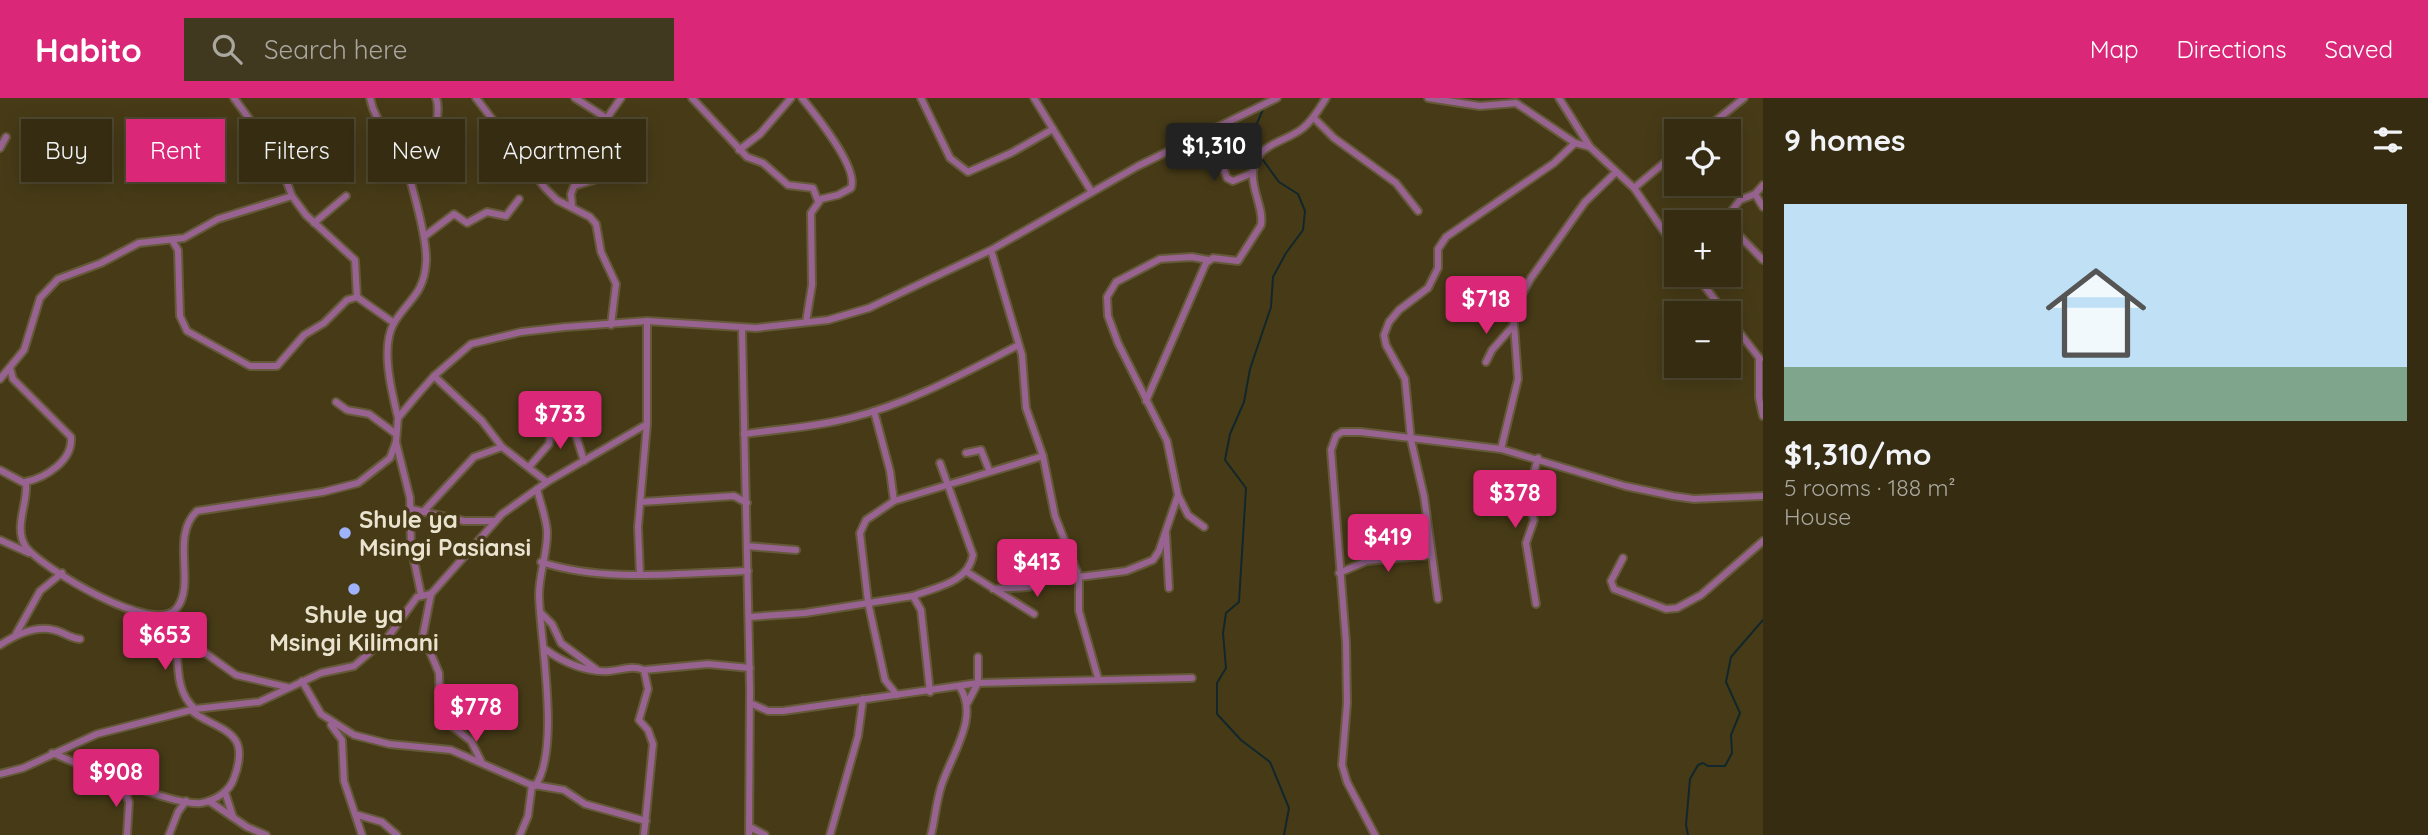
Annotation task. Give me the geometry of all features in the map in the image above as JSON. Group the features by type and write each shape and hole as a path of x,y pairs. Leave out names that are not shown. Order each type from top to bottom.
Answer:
{"street":[{"path":"234,98 278,159 292,196 314,223 355,260 357,297"},
{"path":"370,98 376,119"},
{"path":"436,98 439,110 436,119"},
{"path":"475,98 535,177 557,200 572,206 596,224 601,252 615,279 617,291 611,325"},
{"path":"572,206 570,194 574,186 597,180 618,152 620,132 607,118 575,98"},
{"path":"607,118 621,98"},
{"path":"692,98 739,150 763,163 788,185 813,188 818,201 811,222 813,285 806,322"},
{"path":"739,150 760,134 791,98"},
{"path":"802,98 841,153 853,176 850,188 818,201"},
{"path":"921,98 950,158 968,172 1000,159 1053,129"},
{"path":"1034,98 1091,191"},
{"path":"398,418 433,376 471,345 521,332 647,321 742,329 828,320 869,307 991,250 1091,191 1277,98"},
{"path":"1204,527 1188,515 1178,495 1167,441 1132,375 1108,316 1107,297 1115,282 1160,259 1192,257 1238,261 1261,225 1252,173 1258,158 1264,149 1297,133 1314,118 1326,98"},
{"path":"1429,98 1480,106 1516,103 1575,143 1590,147"},
{"path":"1559,98 1590,147 1634,188 1664,232"},
{"path":"1718,119 1744,98"},
{"path":"1314,118 1334,138 1396,183 1418,211"},
{"path":"1209,131 1227,178 1233,181 1252,173"},
{"path":"0,148 6,137"},
{"path":"1438,599 1424,496 1411,440 1405,379 1384,341 1389,322 1399,310 1428,288 1438,268 1438,249 1446,237 1554,163 1575,143"},
{"path":"1634,188 1664,163"},
{"path":"1501,449 1518,379 1513,311 1531,278 1585,202 1616,172"},
{"path":"0,540 34,555 107,601 146,614 170,613 177,608 181,596 185,530 197,511 323,492 358,483 382,467 390,458 398,418 388,369 394,323 418,296 426,264 425,236 408,182"},
{"path":"1734,210 1740,200 1755,194 1763,184"},
{"path":"1755,194 1763,206"},
{"path":"0,379 24,350 44,291 58,279 101,263 139,243 172,240 195,234 218,219 292,196"},
{"path":"314,223 346,196"},
{"path":"425,236 454,214 467,223 487,212 506,216 519,199"},
{"path":"1741,237 1763,260"},
{"path":"172,240 180,260 180,316 187,331 250,366 277,366 304,335 324,323 346,300 357,297"},
{"path":"991,250 1025,370 1026,408 1043,456 1055,516 1078,575 1079,611 1098,678"},
{"path":"1146,401 1208,260"},
{"path":"1705,287 1716,301"},
{"path":"357,297 394,323"},
{"path":"640,574 641,502 647,424 647,321"},
{"path":"1486,362 1513,326"},
{"path":"742,329 750,668 749,831 765,835"},
{"path":"1741,334 1761,361 1759,398 1763,416"},
{"path":"744,434 850,418 874,411 948,381 1017,346"},
{"path":"0,470 25,482 43,478 57,467 71,449 71,437 13,379 10,368"},
{"path":"433,376 482,421 502,447 547,482"},
{"path":"336,402 347,410 369,414 396,438 411,509 411,547 421,594"},
{"path":"534,402 573,426 584,461"},
{"path":"874,411 890,471 894,501"},
{"path":"529,467 549,444 554,416"},
{"path":"481,761 471,741 444,720 440,711 439,673 423,635 431,594 494,521 547,482 647,424"},
{"path":"1375,835 1346,782 1342,765 1348,703 1331,450 1336,436 1342,432 1362,432 1501,449 1625,486 1694,499 1763,496"},
{"path":"423,512 474,457 502,447"},
{"path":"966,453 981,450 989,470"},
{"path":"897,695 886,680 868,603 861,530 871,514 894,501 949,486 989,470 1043,456"},
{"path":"1536,604 1526,543 1534,520 1527,497 1538,458"},
{"path":"749,617 913,596 967,572 973,555 940,463"},
{"path":"25,482 20,526 23,540 34,555"},
{"path":"520,835 528,816 534,786 543,769 547,735 541,562 547,527 537,489"},
{"path":"993,589 1029,587 1052,575 1078,575 1144,566 1159,551 1178,495"},
{"path":"641,502 725,496 737,497 747,503"},
{"path":"411,509 464,521 494,521"},
{"path":"1166,525 1169,588"},
{"path":"1623,558 1611,581 1614,589 1666,609 1677,608 1701,595 1763,541"},
{"path":"747,547 796,550"},
{"path":"1339,573 1367,561 1431,555"},
{"path":"541,562 564,569 640,574 748,571"},
{"path":"967,572 1034,614"},
{"path":"0,645 16,634 40,592 62,573"},
{"path":"0,774 23,768 97,734 194,710 259,702 302,681 363,661 388,637 412,602 421,594 431,594"},
{"path":"913,596 921,610 930,692"},
{"path":"52,753 160,795 186,801 209,801 225,792 235,776 239,755 236,740 194,710 186,701 181,689 176,632 170,613"},
{"path":"541,613 552,624 561,643 598,671"},
{"path":"16,634 52,630 80,639"},
{"path":"176,632 236,675 287,687"},
{"path":"545,649 559,659 598,671 708,664 750,668"},
{"path":"931,835 941,785 953,762 968,702 978,683 978,657"},
{"path":"644,670 648,689 639,720 653,744 644,835"},
{"path":"750,703 768,710 783,711 978,683 1098,678 1192,678"},
{"path":"302,681 317,710 342,740 344,780 358,815 362,835"},
{"path":"959,686 968,702"},
{"path":"830,835 858,736 863,699"},
{"path":"328,721 373,741 451,750 481,761 501,774 534,786 564,790 585,804 646,821"},
{"path":"120,780 129,802 127,835"},
{"path":"225,792 233,818"},
{"path":"169,835 178,812 186,801"},
{"path":"209,801 233,818 266,835"},
{"path":"358,815 382,822 397,835"}],"waterway":[{"path":"1257,151 1255,128 1264,107"},
{"path":"1260,156 1279,182 1298,194 1305,211 1303,230 1273,277 1271,307 1250,369 1244,402 1230,434 1225,460 1246,488 1239,602 1226,613 1223,633 1226,668 1217,683 1217,714 1241,740 1270,762 1289,808 1284,835"},
{"path":"1688,835 1686,825 1690,779 1698,765 1703,763 1708,766 1725,766 1732,753 1731,735 1740,713 1726,682 1731,657 1763,620"}],"place":[{"name":"Shule ya Msingi Pasiansi","path":"345,533"},
{"name":"Shule ya Msingi Kilimani","path":"354,589"}]}
